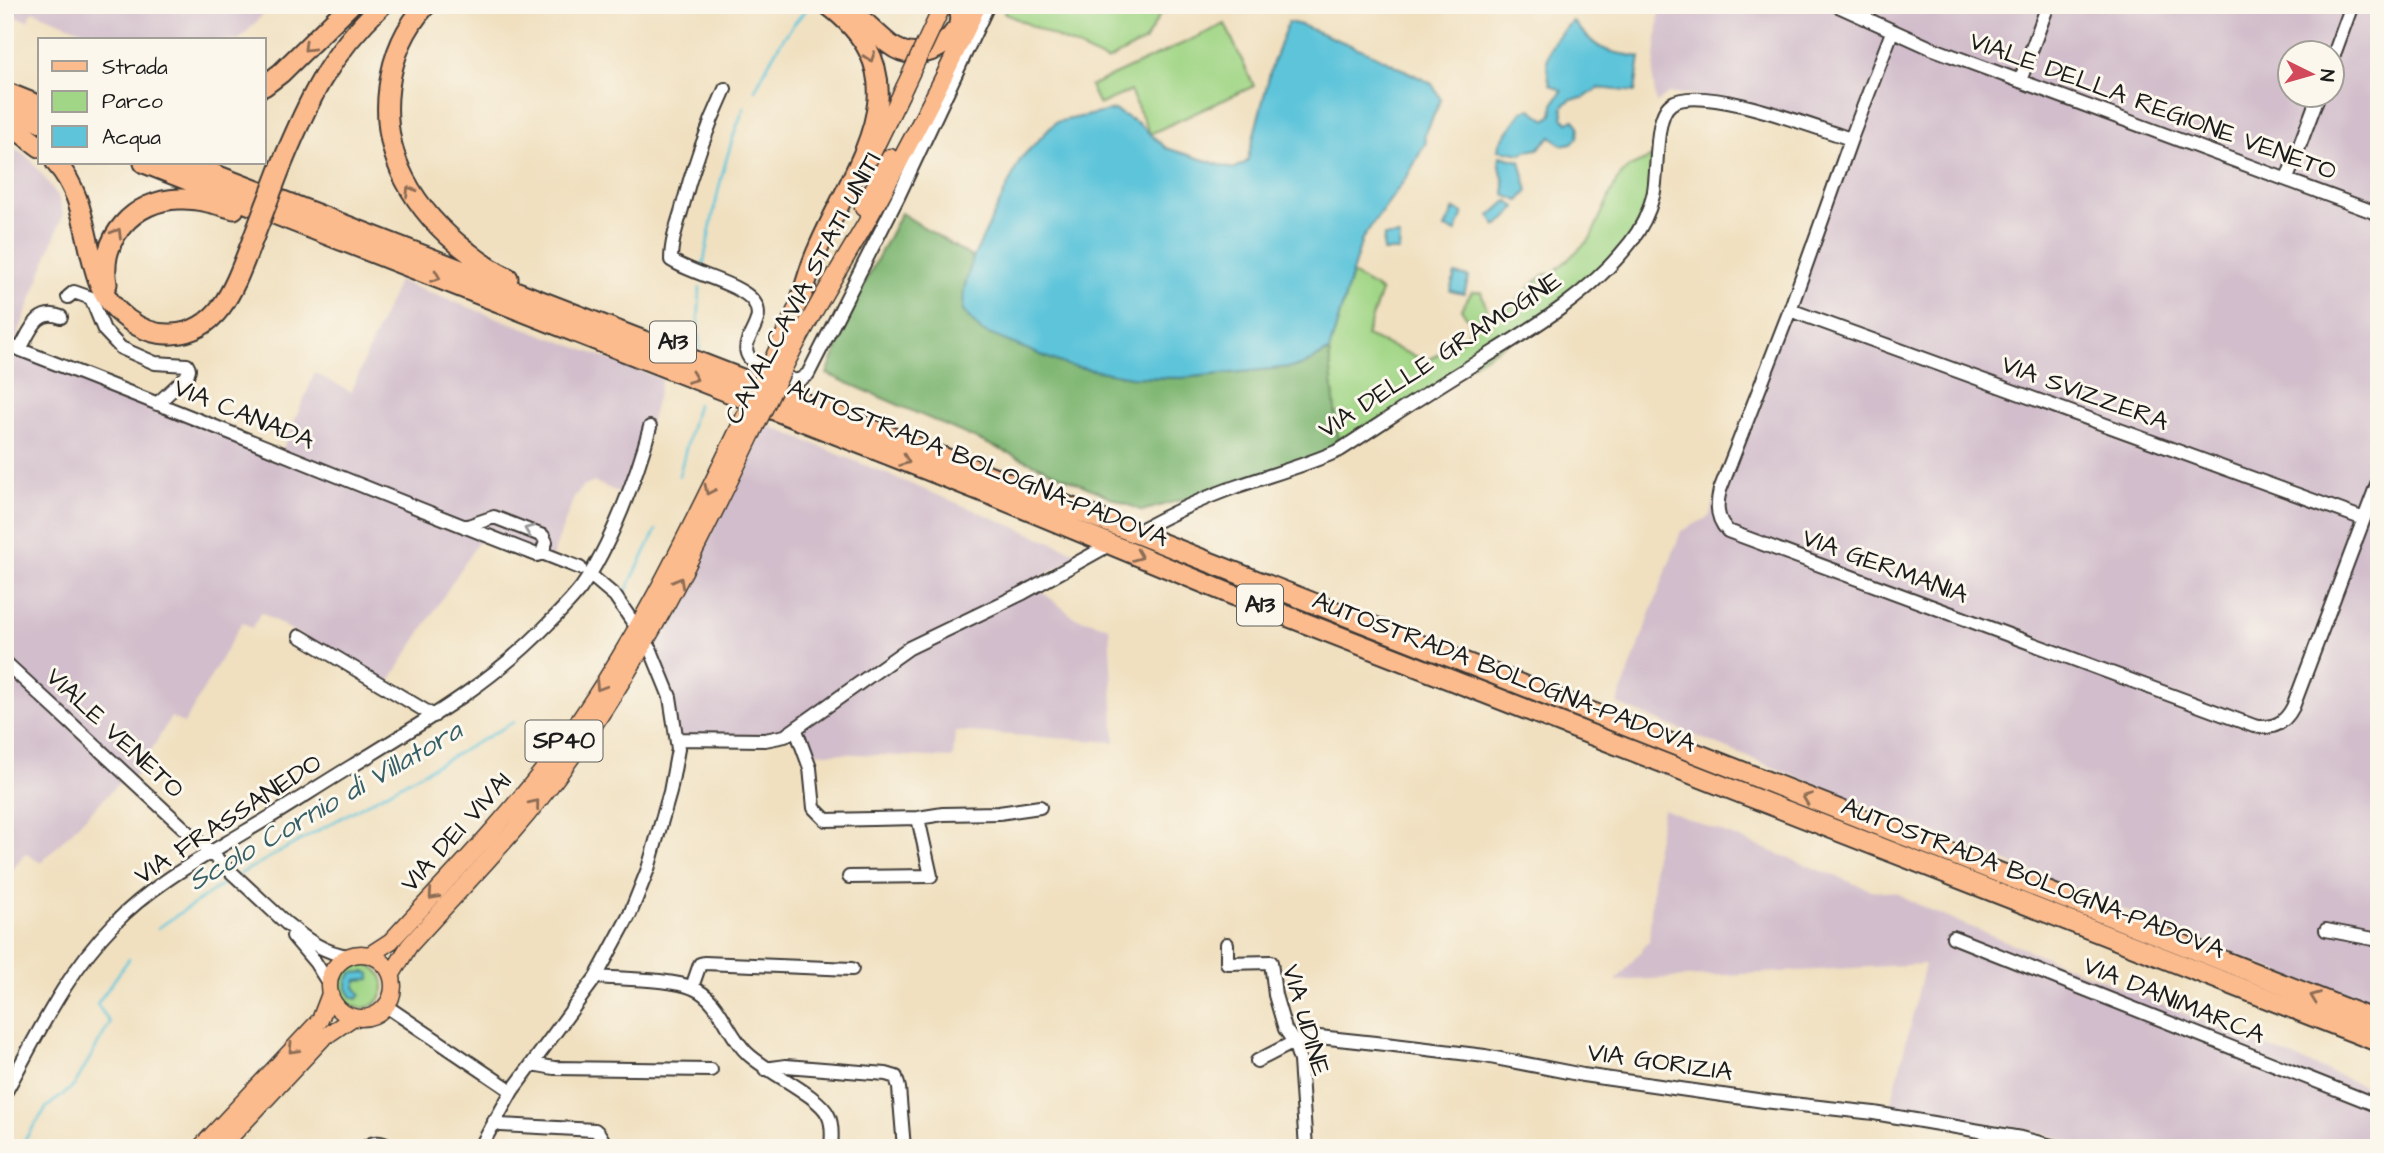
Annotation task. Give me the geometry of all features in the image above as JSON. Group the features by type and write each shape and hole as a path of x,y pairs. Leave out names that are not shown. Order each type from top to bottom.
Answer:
{"highway":[{"path":"266,84 350,5"},
{"path":"57,164 78,200 99,284 116,309 141,328 156,333 190,331 212,318 226,300 321,77 348,40 382,5"},
{"name":"A13","path":"426,5 408,29 396,54 390,81 387,121 392,150 405,183 424,211 449,237 503,276 730,363 871,429"},
{"path":"802,295 817,250 874,131 877,117 878,83 869,51 851,23 828,5"},
{"path":"841,5 861,18 890,45 908,53 937,49 948,41 959,20"},
{"path":"5,84 38,96"},
{"path":"5,92 38,105"},
{"path":"5,108 38,121"},
{"path":"5,121 38,146"},
{"name":"AUTOSTRADA BOLOGNA-PADOVA","path":"147,164 996,497 1233,595 2379,1042"},
{"name":"AUTOSTRADA BOLOGNA-PADOVA","path":"188,164 871,429 2379,1023"},
{"path":"109,299 106,259 116,233 125,220 158,201 196,199 346,241"}],"main road":[{"name":"CAVALCAVIA STATI UNITI","path":"641,635 668,573 746,431 777,367 802,295 943,5"},
{"path":"799,338 818,292 968,5"},
{"name":"CAVALCAVIA STATI UNITI","path":"777,367 799,338 884,190 947,71 978,5"},
{"name":"VIA DEI VIVAI","path":"371,954 391,941 533,783 641,635"},
{"name":"VIA DEI VIVAI","path":"392,974 409,946 545,792 590,729 641,635"},
{"path":"200,1148 320,1020 335,966 349,956 371,954 387,965 392,974"},
{"name":"SP40","path":"386,1006 393,991 392,974"},
{"path":"330,989 339,1009 354,1017"},
{"path":"220,1148 323,1038 354,1017 372,1016 386,1006"}],"street":[{"path":"725,89 691,171 671,260 742,291 755,302 757,310 746,349 747,357 756,365 798,381 808,374 898,197 989,5"},
{"name":"VIALE DELLA REGIONE VENETO","path":"1836,5 1892,32 2379,214"},
{"path":"2020,81 2048,5"},
{"path":"2340,38 2352,5"},
{"name":"VIA GERMANIA","path":"1892,32 1850,139 1790,310 1720,490 1717,500 1718,517 1728,531 2262,728 2276,726 2289,716 2379,479"},
{"name":"VIA DELLE GRAMOGNE","path":"1144,528 1188,505 1307,465 1340,450 1559,310 1613,261 1639,231 1653,196 1661,116 1672,103 1687,97 1728,102 1850,139"},
{"path":"2287,179 2314,108"},
{"path":"68,297 74,292 91,298 103,330 121,348 155,363 187,365 187,376 157,404"},
{"name":"VIA SVIZZERA","path":"1790,310 2364,519"},
{"path":"20,349 40,317 50,313 61,317"},
{"name":"VIA CANADA","path":"5,344 465,527 585,571"},
{"path":"480,1148 512,1091 596,977 625,925 648,869 670,792 678,758 678,739 666,684 641,635 615,596 585,571 626,497 642,459 650,428"},
{"path":"465,527 494,517 543,536 546,542 542,553"},
{"path":"678,739 765,740 785,736 909,648 1023,593 1102,549"},
{"name":"VIA FRASSANEDO","path":"5,1093 62,989 85,956 115,923 147,896 209,853 434,716 504,666 574,596 585,571"},
{"path":"300,636 434,716"},
{"name":"VIALE VENETO","path":"8,671 286,923 322,949 349,956"},
{"path":"796,730 810,768 812,801 821,817 832,821 999,813 1040,807"},
{"path":"849,877 931,876 918,818"},
{"name":"VIALE VENETO","path":"286,923 330,989"},
{"path":"2326,930 2379,940"},
{"name":"VIA DANIMARCA","path":"1953,937 2379,1107"},
{"name":"VIA UDINE","path":"1227,944 1227,963 1271,962 1275,995 1285,1029 1294,1042 1300,1061 1306,1148"},
{"path":"692,987 697,968 704,963 852,969"},
{"path":"596,977 692,987 714,1004 737,1043 765,1069 807,1094 828,1115 831,1148"},
{"path":"386,1006 512,1091"},
{"name":"VIA GORIZIA","path":"1257,1061 1294,1042 1319,1037 1485,1056 1764,1101 1874,1113 2021,1138 2060,1148"},
{"path":"532,1064 548,1068 711,1070"},
{"path":"765,1069 786,1066 886,1073 896,1077 905,1148"},
{"path":"494,1121 501,1125 595,1130 602,1135 609,1148"},
{"path":"365,1148 374,1143 383,1143 392,1148"}],"shaded area":[{"path":"5,5 272,5 241,38 101,38 33,11 28,21 5,12"},
{"path":"1660,5 2379,5 2379,993 2374,1011 1617,704 1681,531 1709,517 1847,139 1687,94 1668,94 1656,104 1653,79"},
{"path":"5,141 31,160 58,196 63,215 13,348 280,455 315,373 351,392 398,281 662,379 641,459 627,496 594,482 583,487 574,497 551,560 483,534 386,687 261,612 252,628 242,622 184,724 171,717 137,774 117,785 41,863 25,853 5,880"},
{"path":"765,424 1083,555 1030,582 1074,617 1109,627 1115,742 955,731 953,758 804,752 796,730 785,735 678,739 650,648 687,583"},
{"path":"1663,809 1871,890 1895,892 1929,910 2379,1092 2379,1134 2371,1148 2093,1148 2026,1129 1889,1112 1925,964 1616,981 1649,941 1655,852"}],"green space":[{"path":"1007,5 1184,5 1161,13 1145,41 1107,61 1004,13"},
{"path":"1225,24 1254,86 1150,134 1130,91 1099,105 1090,86"},
{"path":"1652,157 1648,196 1636,229 1615,265 1558,310 1339,449 1329,351 1352,274 1381,291 1366,336 1427,361 1464,338 1472,325 1461,309 1472,292 1481,292 1488,313 1505,311 1543,275 1553,273 1590,239 1617,180 1629,167"},
{"path":"901,213 973,258 964,289 1131,377 1182,378 1301,366 1329,351 1339,449 1287,470 1142,511 827,374 857,298"},
{"path":"362,964 371,965 378,970 383,977 383,995 378,1002 371,1007 362,1008 353,1007 346,1002 341,995 340,986 341,977 346,970 353,965"}],"water":[{"path":"1573,21 1602,48 1640,57 1635,92 1598,88 1584,98 1571,99 1563,106 1563,117 1568,122 1574,120 1579,126 1578,138 1572,143 1561,145 1551,136 1538,149 1522,154 1498,150 1501,141 1523,111 1531,109 1546,120 1552,115 1553,104 1562,91 1550,84 1548,56 1559,35"},
{"path":"1288,22 1375,55 1432,84 1441,99 1424,137 1426,142 1408,175 1362,239 1329,351 1301,366 1182,378 1131,377 1066,365 981,331 963,311 964,289 973,258 1021,158 1056,122 1114,110 1138,123 1166,148 1233,169 1247,162 1272,65"},
{"path":"1500,156 1520,161 1528,191 1519,201 1504,195"},
{"path":"1507,201 1516,207 1496,226 1490,216"},
{"path":"1454,209 1463,213 1456,232 1445,228"},
{"path":"1384,236 1400,236 1399,251 1383,251"},
{"path":"1455,274 1469,277 1464,294 1450,291"},
{"path":"367,972 370,979 357,980 355,987 361,995 357,999 352,997 347,989 347,981 352,973"}],"waterway":[{"name":"Scolo Cornio di Villatora","path":"755,90 772,57 808,8"},
{"name":"Scolo Cornio di Villatora","path":"702,271 724,168 744,108"},
{"name":"Scolo Cornio di Villatora","path":"700,288 700,349"},
{"name":"Scolo Cornio di Villatora","path":"679,476 697,404"},
{"name":"Scolo Cornio di Villatora","path":"625,593 656,530"},
{"name":"Scolo Cornio di Villatora","path":"238,875 514,722"},
{"name":"Scolo Cornio di Villatora","path":"158,928 232,878"},
{"name":"Scolo Cornio di Villatora","path":"19,1148 47,1107 74,1086 110,1023 97,1004 129,959"}]}
